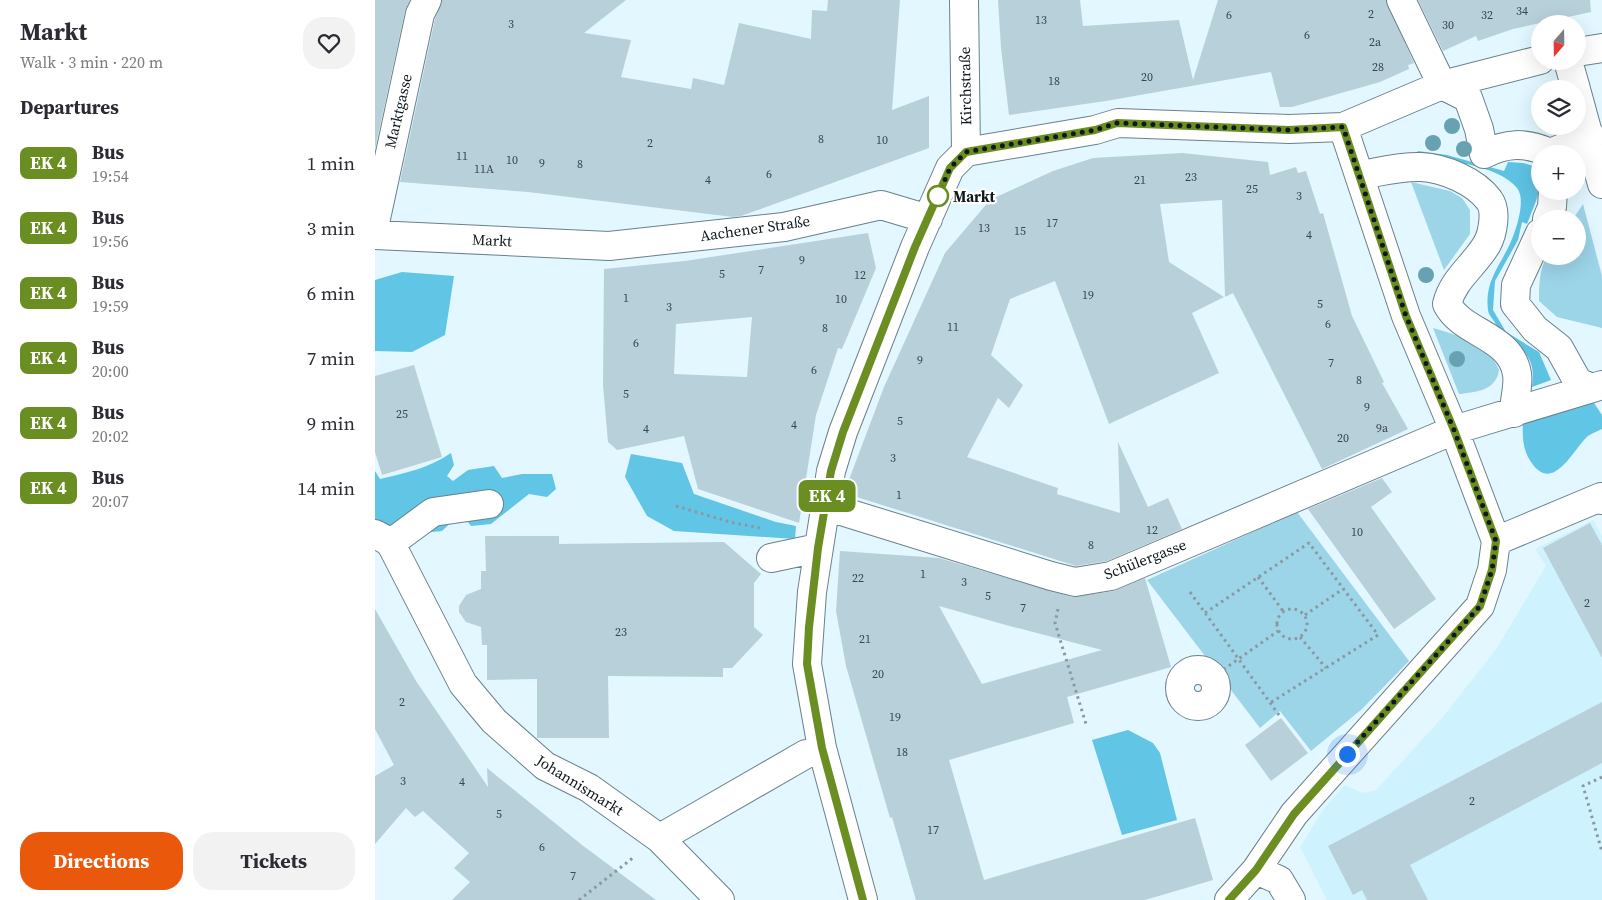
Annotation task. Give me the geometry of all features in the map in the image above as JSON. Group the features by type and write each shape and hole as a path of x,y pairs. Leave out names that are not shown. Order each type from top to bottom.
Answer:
{"street":[{"name":"Kirchstraße","path":"964,0 966,152"},
{"path":"1401,0 1442,85 1468,98 1479,129 1481,169 1493,212 1492,227 1507,251 1516,285 1515,304 1522,316 1559,348 1578,382 1597,386"},
{"name":"Marktgasse","path":"375,223 423,7"},
{"path":"1586,51 1602,48"},
{"path":"863,900 822,748 807,664 812,592 831,471 846,424 928,218 950,168 966,152 1095,130 1117,123 1289,130 1343,127 1442,85 1531,62"},
{"path":"1586,121 1602,184"},
{"path":"1229,900 1256,870 1294,814 1480,606 1492,570 1496,541 1454,430 1406,316 1343,127"},
{"path":"1568,145 1591,136"},
{"path":"1360,176 1421,167 1450,174 1481,169 1499,147 1516,143 1533,145"},
{"name":"Aachener Straße","path":"609,246 784,227 881,205 928,218"},
{"name":"Markt","path":"375,235 609,246"},
{"path":"1514,413 1517,374 1511,356 1488,336 1451,313 1447,304 1449,294 1456,282 1531,238"},
{"path":"1406,316 1447,304"},
{"name":"Schülergasse","path":"825,506 1075,582 1111,576 1454,430 1597,386"},
{"path":"1496,541 1601,497 1602,500"},
{"path":"383,540 395,540 433,512 489,504"},
{"name":"Johannismarkt","path":"383,540 463,684 494,720 545,766 589,788 663,836 720,900"},
{"path":"771,558 818,548"},
{"path":"1177,707 1189,704 1197,706 1212,700 1216,692 1216,684 1213,677"},
{"path":"663,836 806,754"},
{"path":"1256,870 1279,880 1291,900"}],"path":[{"path":"676,506 730,522 765,529"},
{"path":"1205,613 1309,543 1378,635 1270,703"},
{"path":"1258,577 1283,611"},
{"path":"1066,580 1055,623 1086,724"},
{"path":"1305,615 1343,589"},
{"path":"1190,592 1279,716"},
{"path":"1295,609 1305,615 1307,627 1300,637 1288,639 1278,631 1277,618 1283,611 1295,609"},
{"path":"1213,677 1278,631"},
{"path":"1300,637 1326,668"},
{"path":"1602,777 1583,786 1602,852"},
{"path":"579,900 663,836"}],"shaded area":[{"path":"1418,151 1447,155 1504,171 1508,162 1531,165 1531,200 1536,200 1527,224 1522,222 1518,240 1495,281 1493,310 1506,332 1539,352 1551,380 1532,387 1533,374 1527,356 1502,332 1488,312 1487,299 1491,281 1512,239 1518,220 1521,199 1517,188 1497,173 1483,168 1469,164 1414,156"},
{"path":"1411,182 1450,191 1462,198 1470,210 1470,234 1444,270"},
{"path":"1583,204 1585,210 1579,210"},
{"path":"1586,215 1602,276 1602,328 1557,317 1539,301 1543,265 1586,265"},
{"path":"402,272 454,276 445,335 412,352 375,351 375,280"},
{"path":"1433,328 1471,342 1488,353 1499,370 1494,382 1484,389 1459,394"},
{"path":"1592,400 1602,415 1602,429 1588,436 1557,471 1549,474 1542,472 1534,466 1525,451 1523,422"},
{"path":"451,453 454,465 447,476 453,481 468,470 494,466 502,478 522,474 552,474 556,489 547,497 529,494 491,524 471,526 461,513 442,531 402,535 375,531 375,471 380,479 390,477 426,466"},
{"path":"631,454 682,463 694,494 776,522 796,526 795,539 674,531 647,516 625,477"},
{"path":"1297,512 1409,661 1362,709 1311,751 1280,711 1260,728 1147,580"},
{"path":"1593,520 1602,536 1602,900 1327,900 1300,847 1323,810 1345,785 1362,793 1376,790 1442,718 1497,648 1546,566 1535,549"},
{"path":"1128,730 1153,743 1160,753 1177,820 1122,835 1092,740"}],"building":[{"path":"375,0 410,0 405,11 375,149"},
{"path":"442,0 626,0 584,33 631,40 621,77 691,89 693,78 724,85 739,23 811,39 812,10 827,11 828,0 900,0 892,110 929,96 929,148 741,216 733,217 528,192 400,182 435,19"},
{"path":"998,0 1080,0 1083,26 1179,20 1193,80 1218,0 1386,0 1414,63 1408,65 1409,69 1380,82 1292,107 1280,107 1271,72 1106,101 1009,115 1001,48"},
{"path":"1418,0 1590,0 1591,12 1577,15 1531,15 1531,25 1478,41 1476,36 1443,51"},
{"path":"1182,153 1268,162 1270,175 1296,167 1298,173 1306,171 1320,214 1323,213 1352,316 1384,382 1382,383 1408,429 1322,469 1233,293 1225,297 1222,200 1160,204 1169,262 1224,297 1192,313 1219,373 1109,424 1055,281 1010,299 991,355 1023,385 1009,408 998,398 967,457 1058,488 1057,494 1120,513 1118,442 1148,507 1168,498 1182,529 1107,561 1076,566 844,493 884,387 945,253 990,200 1053,171 1093,158"},
{"path":"868,233 876,268 842,349 838,348 816,415 799,523 698,489 684,436 617,450 608,442 603,385 604,269 685,261","holes":["752,317 747,377 674,374 676,324"]},
{"path":"414,365 442,457 382,475 375,452 375,376"},
{"path":"1382,478 1392,492 1371,507 1436,599 1394,629 1308,509"},
{"path":"1590,523 1602,545 1602,658 1543,548"},
{"path":"485,536 559,536 559,544 724,542 761,574 754,583 754,627 763,635 732,668 723,668 723,677 608,676 609,738 537,738 537,679 487,680 487,645 482,645 481,627 466,622 459,612 459,606 466,595 481,589 481,571 486,571"},
{"path":"840,551 939,558 1072,597 1114,591 1145,578 1171,667 1067,697 1074,723 949,760 984,880 1195,818 1213,880 1145,900 916,900 846,666 836,611","holes":["939,606 1102,650 982,684"]},
{"path":"375,609 416,681 488,787 487,768 582,845 656,900 452,900 470,882 454,868 469,853 423,811 415,817 406,808 375,844 375,776 394,765 375,729"},
{"path":"1602,702 1602,763 1410,865 1428,900 1367,900 1362,890 1353,895 1328,846"},
{"path":"1281,718 1308,753 1271,781 1245,745"}],"bus line":[{"path":"863,900 822,748 807,664 812,592 831,471 843,432 915,247 950,168 966,152 1095,130 1117,123 1289,130 1343,127 1406,316 1454,430 1496,541 1492,570 1480,606 1294,814 1256,870 1229,900"}],"place":[{"name":"Markt","path":"938,196"}],"route":[{"path":"938,196 950,168 966,152 1095,130 1117,123 1289,130 1343,127 1406,316 1454,430 1496,541 1492,570 1480,606 1347,754"}]}
